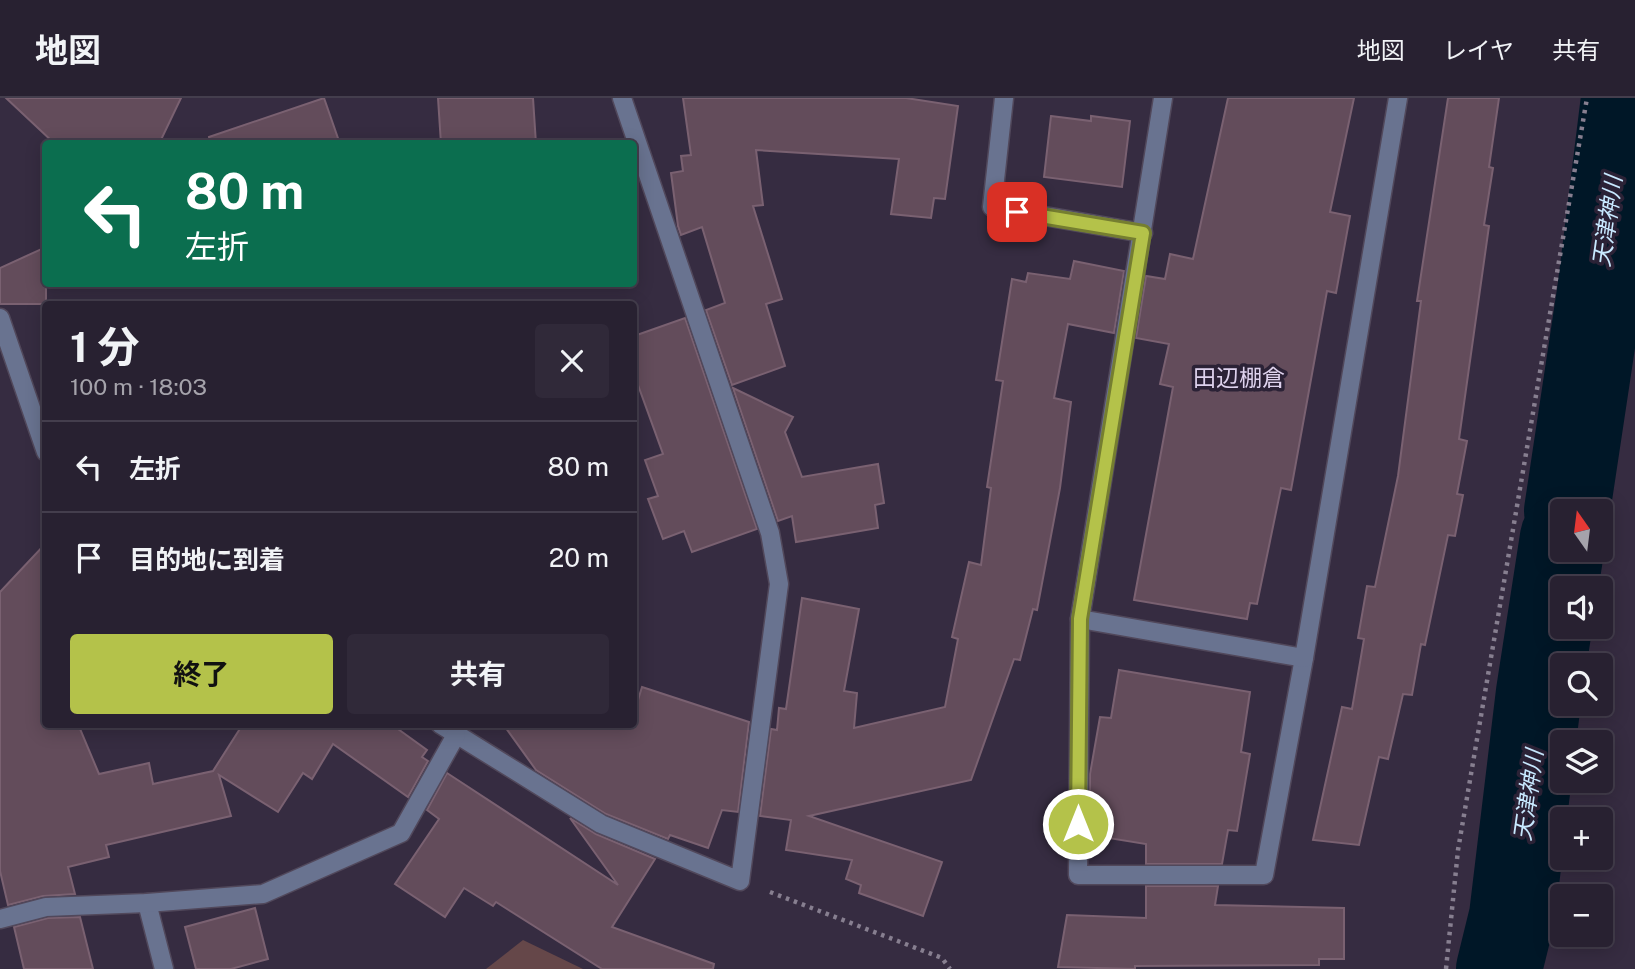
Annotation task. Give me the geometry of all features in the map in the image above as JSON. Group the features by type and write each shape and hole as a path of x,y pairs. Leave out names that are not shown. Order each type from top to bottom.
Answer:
{"street":[{"path":"622,98 636,140"},
{"path":"1004,98 992,207 1143,233"},
{"path":"1163,98 1080,619 1078,875 1264,875 1304,658 1398,98"},
{"path":"446,728 601,824 740,881 779,584 770,533 637,142"},
{"path":"0,318 42,440"},
{"path":"1080,619 1304,658"},
{"path":"0,919 46,907 263,894 401,833 456,735"},
{"path":"147,903 164,969"}],"path":[{"path":"1446,969 1458,850 1587,98"},
{"path":"740,881 942,958 950,969"}],"shaded area":[{"path":"523,940 583,969 486,969"}],"building":[{"path":"6,98 181,98 161,140 51,140"},
{"path":"324,98 339,140 209,140 209,137"},
{"path":"438,98 533,98 536,140 441,140"},
{"path":"683,98 906,98 958,106 945,199 934,198 931,218 891,214 899,159 756,150 763,205 753,206 782,299 766,304 785,366 732,385 706,310 725,303 702,227 681,235 678,226 671,173 683,171 681,156 691,155"},
{"path":"1228,98 1354,98 1330,212 1350,216 1336,293 1327,291 1291,490 1281,488 1257,604 1250,603 1247,619 1134,600 1173,387 1160,384 1169,344 1136,338 1146,276 1165,279 1170,254 1193,259"},
{"path":"1448,98 1499,98 1489,167 1493,168 1484,225 1489,226 1459,439 1467,441 1457,494 1463,495 1455,536 1448,535 1425,645 1421,644 1412,695 1403,694 1388,759 1379,757 1359,845 1313,840 1342,707 1352,709 1364,639 1358,638 1367,586 1375,587 1398,476 1421,301 1417,301"},
{"path":"1051,116 1091,121 1091,116 1130,121 1122,187 1044,177"},
{"path":"42,249 42,287 46,287 46,301 42,301 42,304 0,304 0,268"},
{"path":"1074,261 1124,271 1114,333 1068,324 1054,398 1071,402 1060,488 1037,610 1033,609 1020,660 1014,659 971,780 809,816 942,862 923,916 859,893 861,885 846,879 852,860 786,850 791,820 760,816 771,729 777,730 779,708 786,709 802,598 859,609 844,691 857,693 854,728 945,707 958,639 952,637 969,562 981,565 991,488 987,487 1003,381 996,380 1012,279 1026,282 1028,273 1070,279"},
{"path":"685,318 757,529 692,552 684,531 663,539 648,499 658,496 645,460 663,454 637,382 637,335"},
{"path":"733,388 793,417 785,432 802,477 878,464 884,503 875,505 878,528 796,542 792,516 778,521"},
{"path":"42,547 42,728 80,728 99,774 149,763 153,784 213,771 240,728 397,728 427,750 422,757 428,761 408,797 333,744 312,779 303,773 278,812 219,775 231,816 106,845 109,857 68,867 75,894 43,896 8,905 0,871 0,592"},
{"path":"1119,670 1250,692 1241,752 1250,754 1237,831 1228,830 1222,864 1146,864 1146,844 1090,835 1090,774 1100,717 1111,718"},
{"path":"642,687 749,722 738,812 722,810 708,848 670,835 668,839 606,814 536,770 506,728 637,728 637,703"},
{"path":"447,773 618,885 570,818 596,834 655,859 612,927 714,964 713,969 602,969 496,902 493,906 464,888 445,917 395,884 439,819 427,810"},
{"path":"1146,886 1218,886 1215,905 1344,908 1344,959 1319,959 1319,965 1135,966 1135,969 1058,967 1067,915 1146,918"},
{"path":"255,908 268,959 231,969 196,969 185,927"},
{"path":"80,917 93,969 24,969 14,927 48,918"}],"waterway":[{"name":"天津神川","path":"1569,499 1600,292 1624,98"},
{"name":"天津神川","path":"1499,969 1512,916 1539,692 1559,562"}],"district":[{"name":"田辺棚倉","path":"1239,377"}],"route":[{"path":"1017,212 1143,233 1080,619 1078,824"}]}
